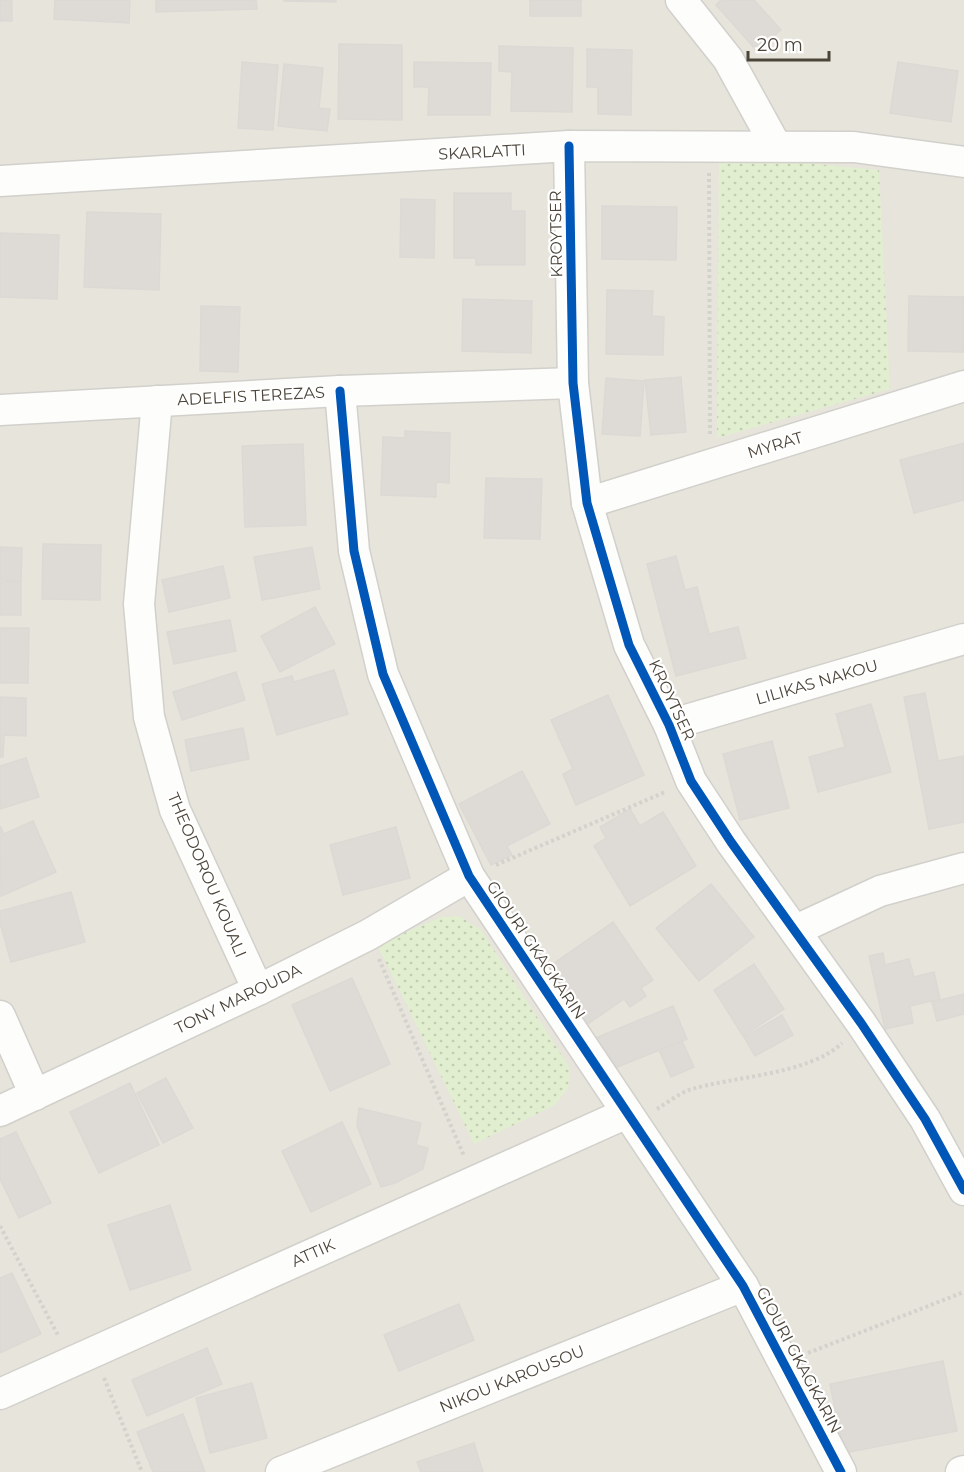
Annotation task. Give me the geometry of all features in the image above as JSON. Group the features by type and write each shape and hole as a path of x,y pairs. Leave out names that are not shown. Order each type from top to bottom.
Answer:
{"street":[{"path":"681,0 728,59 776,146"},
{"name":"SKARLATTI","path":"0,181 569,146 854,147 964,162"},
{"name":"KROYTSER","path":"569,146 573,383 586,503 629,645 669,725 691,781 731,842 861,1023 925,1119 964,1190"},
{"name":"ADELFIS TEREZAS","path":"0,410 340,391 573,383"},
{"name":"MYRAT","path":"586,503 964,386"},
{"name":"GIOURI GKAGKARIN","path":"340,391 354,551 383,674 470,876 743,1286 841,1472"},
{"name":"THEODOROU KOUALI","path":"157,401 139,604 149,717 175,810 258,990"},
{"name":"LILIKAS NAKOU","path":"669,725 964,639"},
{"path":"796,930 880,891 964,868"},
{"name":"TONY MAROUDA","path":"0,1111 258,990 368,935 470,876"},
{"path":"0,1016 35,1095"},
{"name":"ATTIK","path":"0,1394 475,1181 631,1118"},
{"name":"NIKOU KAROUSOU","path":"280,1472 743,1286"}],"path":[{"path":"709,146 710,465"},
{"path":"470,876 691,781"},
{"path":"368,935 475,1181"},
{"path":"631,1118 686,1091 812,1062 834,1050 861,1023"},
{"path":"0,1226 83,1357 142,1472"},
{"path":"783,1363 964,1292"}],"shaded area":[{"path":"0,0 964,0 964,1472 0,1472"}],"green space":[{"path":"719,155 879,170 890,389 717,438"},
{"path":"459,916 481,930 570,1068 568,1088 555,1105 474,1144 377,944 442,917"}],"building":[{"path":"0,0 12,0 12,21 0,21"},
{"path":"55,0 130,0 129,23 54,19"},
{"path":"156,0 256,0 257,9 156,12"},
{"path":"336,0 336,2 284,1"},
{"path":"530,0 581,0 581,16 530,16"},
{"path":"721,0 754,0 781,30 757,51 716,5"},
{"path":"339,44 402,45 402,120 338,119"},
{"path":"499,46 573,48 572,112 511,111 512,72 499,71"},
{"path":"587,49 632,50 631,115 598,114 598,87 587,87"},
{"path":"242,62 278,65 273,130 238,128"},
{"path":"414,62 491,63 490,115 428,115 429,87 414,87"},
{"path":"898,62 958,71 951,122 890,113"},
{"path":"284,64 323,68 319,108 330,109 327,131 278,126"},
{"path":"454,193 511,193 511,211 525,211 525,265 476,265 476,258 454,258"},
{"path":"401,199 435,200 434,258 400,257"},
{"path":"602,206 677,207 676,260 602,259"},
{"path":"87,212 161,214 159,290 84,287"},
{"path":"0,233 59,235 57,299 0,297"},
{"path":"607,290 653,291 652,316 664,317 663,355 606,354"},
{"path":"909,296 964,297 964,352 908,351"},
{"path":"463,299 532,301 531,353 462,351"},
{"path":"201,306 240,307 238,372 200,371"},
{"path":"681,377 686,432 651,435 645,380"},
{"path":"606,378 644,381 640,436 602,434"},
{"path":"405,431 450,433 449,483 436,482 436,497 381,495 383,437 405,438"},
{"path":"964,443 964,500 914,513 900,460"},
{"path":"303,444 306,525 245,527 242,446"},
{"path":"486,478 542,479 540,539 484,538"},
{"path":"43,544 101,545 100,600 42,599"},
{"path":"0,547 22,548 21,581 0,580"},
{"path":"312,547 320,589 262,600 254,557"},
{"path":"676,556 685,590 697,587 709,634 738,627 746,658 676,676 647,564"},
{"path":"223,566 230,598 169,612 162,580"},
{"path":"0,582 21,582 21,615 0,615"},
{"path":"315,607 335,644 280,672 261,636"},
{"path":"230,620 236,651 174,664 167,632"},
{"path":"0,628 29,628 28,683 0,683"},
{"path":"334,670 348,714 277,735 262,684 292,676 294,682"},
{"path":"236,672 245,700 182,720 173,692"},
{"path":"925,693 938,761 964,756 964,822 929,829 904,697"},
{"path":"608,695 644,775 576,805 563,774 573,769 551,720"},
{"path":"0,697 26,698 26,736 4,735 3,757 0,757"},
{"path":"871,704 891,772 818,792 809,757 845,747 836,714"},
{"path":"243,728 249,759 191,771 185,740"},
{"path":"772,741 789,808 740,820 723,754"},
{"path":"26,758 39,797 0,809 0,766"},
{"path":"522,771 550,824 507,846 512,855 491,865 459,804"},
{"path":"630,809 640,826 663,812 696,866 630,906 594,846 606,838 600,827"},
{"path":"33,821 56,872 1,896 0,826 4,834"},
{"path":"396,827 410,878 343,895 330,845"},
{"path":"711,884 754,937 699,981 656,928"},
{"path":"71,892 85,942 11,962 0,923 0,911"},
{"path":"613,922 653,980 641,988 646,996 630,1007 624,999 582,1028 543,971"},
{"path":"883,953 885,965 909,959 914,977 934,972 940,999 910,1006 913,1023 885,1029 869,956"},
{"path":"754,964 784,1009 743,1036 714,990"},
{"path":"352,978 390,1064 330,1091 292,1005"},
{"path":"964,994 964,1014 937,1021 932,1002"},
{"path":"673,1006 687,1039 605,1072 591,1040"},
{"path":"782,1015 793,1035 755,1056 744,1037"},
{"path":"682,1041 694,1067 671,1077 659,1050"},
{"path":"166,1078 193,1128 163,1143 137,1093"},
{"path":"130,1083 159,1145 99,1173 70,1112"},
{"path":"359,1108 421,1123 416,1145 428,1148 423,1169 395,1183 381,1187 357,1126"},
{"path":"342,1122 371,1184 311,1212 282,1151"},
{"path":"16,1132 51,1203 19,1218 0,1179 0,1139"},
{"path":"170,1205 191,1270 130,1290 108,1225"},
{"path":"12,1273 41,1334 0,1353 0,1278"},
{"path":"459,1304 474,1340 399,1371 384,1335"},
{"path":"207,1348 222,1384 147,1416 132,1380"},
{"path":"943,1361 957,1431 844,1453 830,1384"},
{"path":"252,1383 267,1438 210,1453 196,1398"},
{"path":"183,1414 205,1472 153,1472 137,1432"},
{"path":"474,1443 483,1472 421,1472 417,1462"}],"cycle path":[{"path":"569,146 573,383 587,503 629,645 669,725 691,781 731,842 861,1023 925,1119 964,1190"},
{"path":"340,391 354,551 383,674 469,876 743,1286 841,1472"}]}
